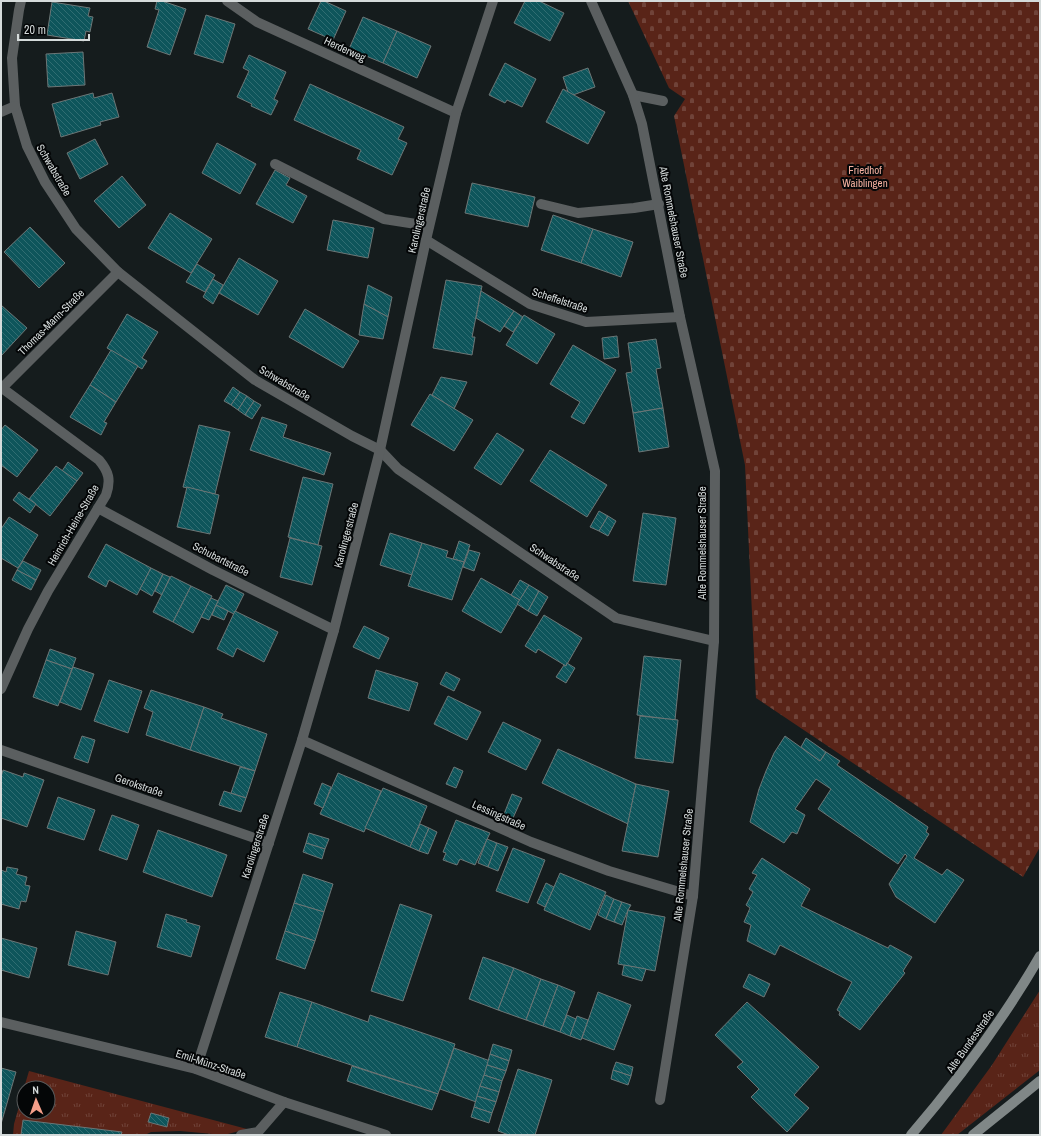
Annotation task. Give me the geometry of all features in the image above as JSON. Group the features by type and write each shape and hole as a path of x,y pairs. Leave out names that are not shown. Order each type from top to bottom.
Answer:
{"main road":[{"name":"Alte Bundesstraße","path":"911,1135 941,1101 969,1065 1039,958"},
{"path":"973,1135 1040,1081"}],"street":[{"name":"Schwabstraße","path":"21,1 18,10 12,58 14,106 27,146 45,182 76,229 118,272 255,380 352,436 380,450 398,469 616,618 714,641"},
{"name":"Herderweg","path":"228,1 257,22 456,113"},
{"name":"Karolingerstraße","path":"196,1069 302,740 334,630 380,450 429,226 456,113 494,1"},
{"name":"Alte Rommelshauser Straße","path":"591,1 633,95 642,124 659,204 680,317 715,472 714,641 693,896 660,1100"},
{"path":"633,95 663,101"},
{"path":"1,112 14,106"},
{"path":"275,164 384,219 429,226"},
{"path":"541,204 578,213 634,208 659,204"},
{"name":"Scheffelstraße","path":"426,240 530,304 586,322 680,317"},
{"name":"Thomas-Mann-Straße","path":"2,388 118,272"},
{"name":"Heinrich-Heine-Straße","path":"1,688 28,629 48,591 109,488 107,470 99,460 2,388"},
{"name":"Schubartstraße","path":"98,508 213,570 334,630"},
{"name":"Lessingstraße","path":"302,740 531,842 608,871 693,896"},
{"name":"Gerokstraße","path":"1,750 269,843"},
{"name":"Emil-Münz-Straße","path":"1,1022 196,1069 284,1102 386,1135"},
{"path":"241,1135 258,1132 284,1102"}],"green space":[{"name":"Friedhof Waiblingen","path":"628,1 1040,1 1040,847 1023,877 756,698 745,465 674,116 685,99 669,88"},
{"path":"1040,990 1040,1070 957,1135 941,1135 992,1065"},
{"path":"29,1071 247,1129 224,1135 180,1131 151,1132 145,1135 121,1135 121,1132 23,1120 56,1120 56,1080 26,1080"},
{"path":"16,1117 16,1120 23,1120 21,1135 13,1135"}],"building":[{"path":"157,1 162,1 186,9 170,55 147,47 159,10 155,9"},
{"path":"321,1 346,11 333,40 308,29"},
{"path":"525,1 539,1 564,13 550,41 514,23"},
{"path":"52,2 90,8 88,16 93,17 90,32 86,31 84,41 47,35"},
{"path":"206,15 235,24 223,63 194,54"},
{"path":"363,17 397,31 383,63 349,49"},
{"path":"397,31 431,46 417,78 383,63"},
{"path":"83,52 85,85 48,87 46,54"},
{"path":"249,55 286,72 274,99 278,101 271,115 251,106 252,104 237,97 249,71 243,68"},
{"path":"505,63 536,79 522,107 507,100 505,103 489,95"},
{"path":"588,68 595,87 573,95 568,92 563,77"},
{"path":"310,84 404,127 398,139 407,143 392,175 357,159 361,150 294,120"},
{"path":"563,89 605,112 588,144 546,122"},
{"path":"93,93 94,98 112,93 119,117 100,122 101,125 61,137 52,104"},
{"path":"95,139 108,164 80,179 67,153"},
{"path":"217,143 256,164 240,194 202,173"},
{"path":"275,170 290,178 286,185 307,196 293,223 256,204"},
{"path":"122,176 146,205 119,228 94,201"},
{"path":"472,183 535,197 528,227 465,213"},
{"path":"170,213 212,239 191,273 148,248"},
{"path":"553,215 593,229 581,263 541,250"},
{"path":"333,220 374,228 368,258 327,250"},
{"path":"30,227 65,263 39,288 4,252"},
{"path":"593,229 633,242 621,277 581,263"},
{"path":"239,258 278,281 258,315 219,293"},
{"path":"197,264 215,275 205,292 186,282"},
{"path":"213,279 223,285 213,304 203,297"},
{"path":"446,280 482,286 472,337 475,337 472,355 433,348"},
{"path":"368,285 392,297 388,317 364,304"},
{"path":"481,291 514,311 500,332 476,318"},
{"path":"364,304 388,317 383,339 359,335"},
{"path":"1,305 27,328 1,356"},
{"path":"305,309 359,341 343,368 289,337"},
{"path":"514,311 523,317 513,332 504,326"},
{"path":"127,314 158,332 142,358 147,361 142,369 107,348"},
{"path":"524,315 555,334 537,364 506,345"},
{"path":"617,336 619,357 604,359 602,338"},
{"path":"656,339 661,368 656,369 663,408 633,413 626,373 632,372 628,343"},
{"path":"573,345 616,370 584,424 571,417 580,402 550,384"},
{"path":"111,350 138,366 116,402 90,385"},
{"path":"441,377 467,382 454,409 432,395"},
{"path":"90,385 116,402 104,422 107,423 101,435 70,417"},
{"path":"233,387 240,392 231,405 224,401"},
{"path":"240,392 247,396 238,410 231,405"},
{"path":"430,394 473,420 454,451 411,425"},
{"path":"247,396 254,401 245,415 238,410"},
{"path":"254,401 261,405 252,419 245,415"},
{"path":"663,408 669,447 639,452 633,413"},
{"path":"262,417 287,425 283,437 331,453 324,475 250,450"},
{"path":"5,425 38,450 17,477 1,465 1,430"},
{"path":"199,425 230,432 215,494 183,487"},
{"path":"497,433 524,450 501,485 474,468"},
{"path":"550,450 607,485 587,517 530,481"},
{"path":"68,462 83,473 77,481 62,471"},
{"path":"56,466 77,481 50,516 29,499"},
{"path":"303,477 333,484 318,545 288,537"},
{"path":"187,487 219,495 210,534 177,527"},
{"path":"19,492 36,504 30,513 13,500"},
{"path":"599,511 608,516 599,531 590,527"},
{"path":"643,513 676,518 666,585 633,581"},
{"path":"608,516 616,521 608,536 599,531"},
{"path":"9,517 38,535 18,568 1,558 1,529"},
{"path":"390,533 422,543 412,575 380,565"},
{"path":"290,538 322,546 312,585 280,577"},
{"path":"459,541 470,545 464,562 453,559"},
{"path":"422,543 448,551 446,557 464,562 452,600 408,586"},
{"path":"106,544 151,568 137,595 109,580 106,587 88,577"},
{"path":"469,550 480,553 474,571 463,567"},
{"path":"23,561 41,570 36,580 17,570"},
{"path":"151,568 163,574 152,596 140,589"},
{"path":"17,570 36,580 31,590 12,580"},
{"path":"163,574 170,577 162,595 155,591"},
{"path":"171,576 191,586 173,622 153,612"},
{"path":"481,578 520,600 501,633 462,611"},
{"path":"520,580 529,585 520,600 511,595"},
{"path":"226,585 244,594 234,614 216,605"},
{"path":"529,585 539,591 528,611 517,604"},
{"path":"191,586 212,596 193,633 173,622"},
{"path":"539,591 548,597 537,616 528,611"},
{"path":"211,598 218,601 209,620 201,617"},
{"path":"216,605 228,611 224,620 212,615"},
{"path":"235,611 278,632 264,662 237,648 233,657 217,649"},
{"path":"544,615 582,638 566,666 538,649 536,653 525,646"},
{"path":"364,626 389,638 379,659 353,647"},
{"path":"50,649 76,658 72,669 46,660"},
{"path":"644,656 681,660 675,720 637,715"},
{"path":"46,660 72,669 58,706 33,697"},
{"path":"567,663 575,668 566,683 556,677"},
{"path":"73,667 94,674 81,710 60,702"},
{"path":"376,670 418,683 409,711 368,698"},
{"path":"446,672 460,679 454,691 440,684"},
{"path":"109,680 142,691 128,733 94,721"},
{"path":"151,690 204,707 190,750 146,735 153,712 144,708"},
{"path":"448,696 481,712 467,740 434,724"},
{"path":"204,707 223,714 221,718 267,734 255,771 190,750"},
{"path":"640,716 678,720 673,763 635,758"},
{"path":"503,722 541,740 526,770 488,752"},
{"path":"82,736 95,740 88,763 74,758"},
{"path":"785,736 820,761 826,752 840,761 837,765 928,827 926,832 929,834 914,858 942,875 947,869 964,880 935,923 896,897 889,884 907,856 905,854 898,864 818,809 831,789 816,779 795,809 805,815 797,834 792,832 784,843 750,822 759,789 766,771 774,753"},
{"path":"806,738 826,752 820,761 801,747"},
{"path":"558,749 636,784 628,824 542,783"},
{"path":"240,767 255,771 246,798 231,793"},
{"path":"454,767 463,771 456,788 446,784"},
{"path":"3,770 23,777 24,773 44,780 27,827 1,818 1,777"},
{"path":"338,773 381,791 364,832 320,814"},
{"path":"322,783 331,787 323,808 314,804"},
{"path":"636,784 669,791 658,857 622,851"},
{"path":"383,788 427,806 410,847 365,828"},
{"path":"224,791 246,798 241,812 219,805"},
{"path":"512,794 522,798 513,818 504,814"},
{"path":"58,797 95,810 84,840 47,828"},
{"path":"112,815 139,825 127,860 99,850"},
{"path":"456,820 490,833 475,865 460,859 457,865 443,860 446,853 443,852"},
{"path":"420,824 429,828 419,851 410,847"},
{"path":"429,828 437,832 428,854 419,851"},
{"path":"158,830 227,855 212,897 143,872"},
{"path":"309,833 329,839 325,849 306,843"},
{"path":"487,839 497,843 488,867 478,863"},
{"path":"306,843 325,849 322,859 303,852"},
{"path":"497,843 508,847 498,871 488,867"},
{"path":"513,848 545,860 528,903 496,891"},
{"path":"762,858 810,889 801,906 888,948 890,945 912,957 903,971 905,973 860,1030 839,1015 840,1012 837,1010 852,982 780,945 775,955 747,941 751,925 744,922 750,908 746,905 753,892 749,889 757,875 752,873"},
{"path":"7,867 18,869 16,874 27,877 25,885 30,886 26,902 21,901 19,909 1,904 1,870 6,872"},
{"path":"560,873 606,892 590,930 544,910"},
{"path":"303,874 333,884 324,912 294,903"},
{"path":"546,883 554,887 545,907 537,903"},
{"path":"606,895 614,899 606,919 598,915"},
{"path":"614,899 622,902 614,922 606,919"},
{"path":"622,902 631,905 622,925 614,922"},
{"path":"294,903 324,912 315,941 285,931"},
{"path":"400,904 432,915 403,1001 371,991"},
{"path":"628,910 665,917 655,971 618,964"},
{"path":"166,914 187,920 186,922 200,926 191,957 157,947"},
{"path":"76,931 116,942 108,975 68,965"},
{"path":"285,931 315,941 305,969 276,959"},
{"path":"1,938 37,948 29,978 1,970"},
{"path":"483,957 514,968 498,1010 469,999"},
{"path":"624,965 646,969 642,981 622,975"},
{"path":"514,968 541,979 526,1020 498,1010"},
{"path":"749,974 770,984 764,997 743,987"},
{"path":"541,979 558,985 543,1026 526,1020"},
{"path":"558,985 575,992 560,1032 543,1026"},
{"path":"280,992 312,1002 297,1047 265,1037"},
{"path":"598,992 631,1005 614,1050 582,1038"},
{"path":"312,1002 368,1022 370,1015 455,1044 438,1094 297,1047"},
{"path":"747,1002 819,1067 794,1095 809,1108 787,1132 751,1097 759,1089 737,1067 743,1062 715,1035"},
{"path":"567,1015 576,1019 570,1036 560,1032"},
{"path":"577,1016 588,1020 581,1040 570,1036"},
{"path":"493,1044 512,1050 509,1061 490,1054"},
{"path":"454,1048 493,1062 479,1103 440,1089"},
{"path":"490,1054 509,1061 506,1071 487,1065"},
{"path":"616,1062 633,1067 631,1076 613,1070"},
{"path":"487,1065 506,1071 502,1081 484,1075"},
{"path":"352,1066 438,1094 432,1110 347,1081"},
{"path":"1,1068 16,1072 1,1124"},
{"path":"518,1069 552,1080 535,1135 509,1135 498,1131"},
{"path":"613,1070 631,1076 628,1085 611,1079"},
{"path":"484,1075 502,1081 499,1092 480,1086"},
{"path":"480,1086 499,1092 496,1102 477,1096"},
{"path":"477,1096 496,1102 492,1113 474,1107"},
{"path":"474,1107 492,1113 489,1123 471,1117"},
{"path":"151,1113 169,1118 167,1127 148,1122"},
{"path":"23,1120 122,1132 121,1135 21,1135"}]}
